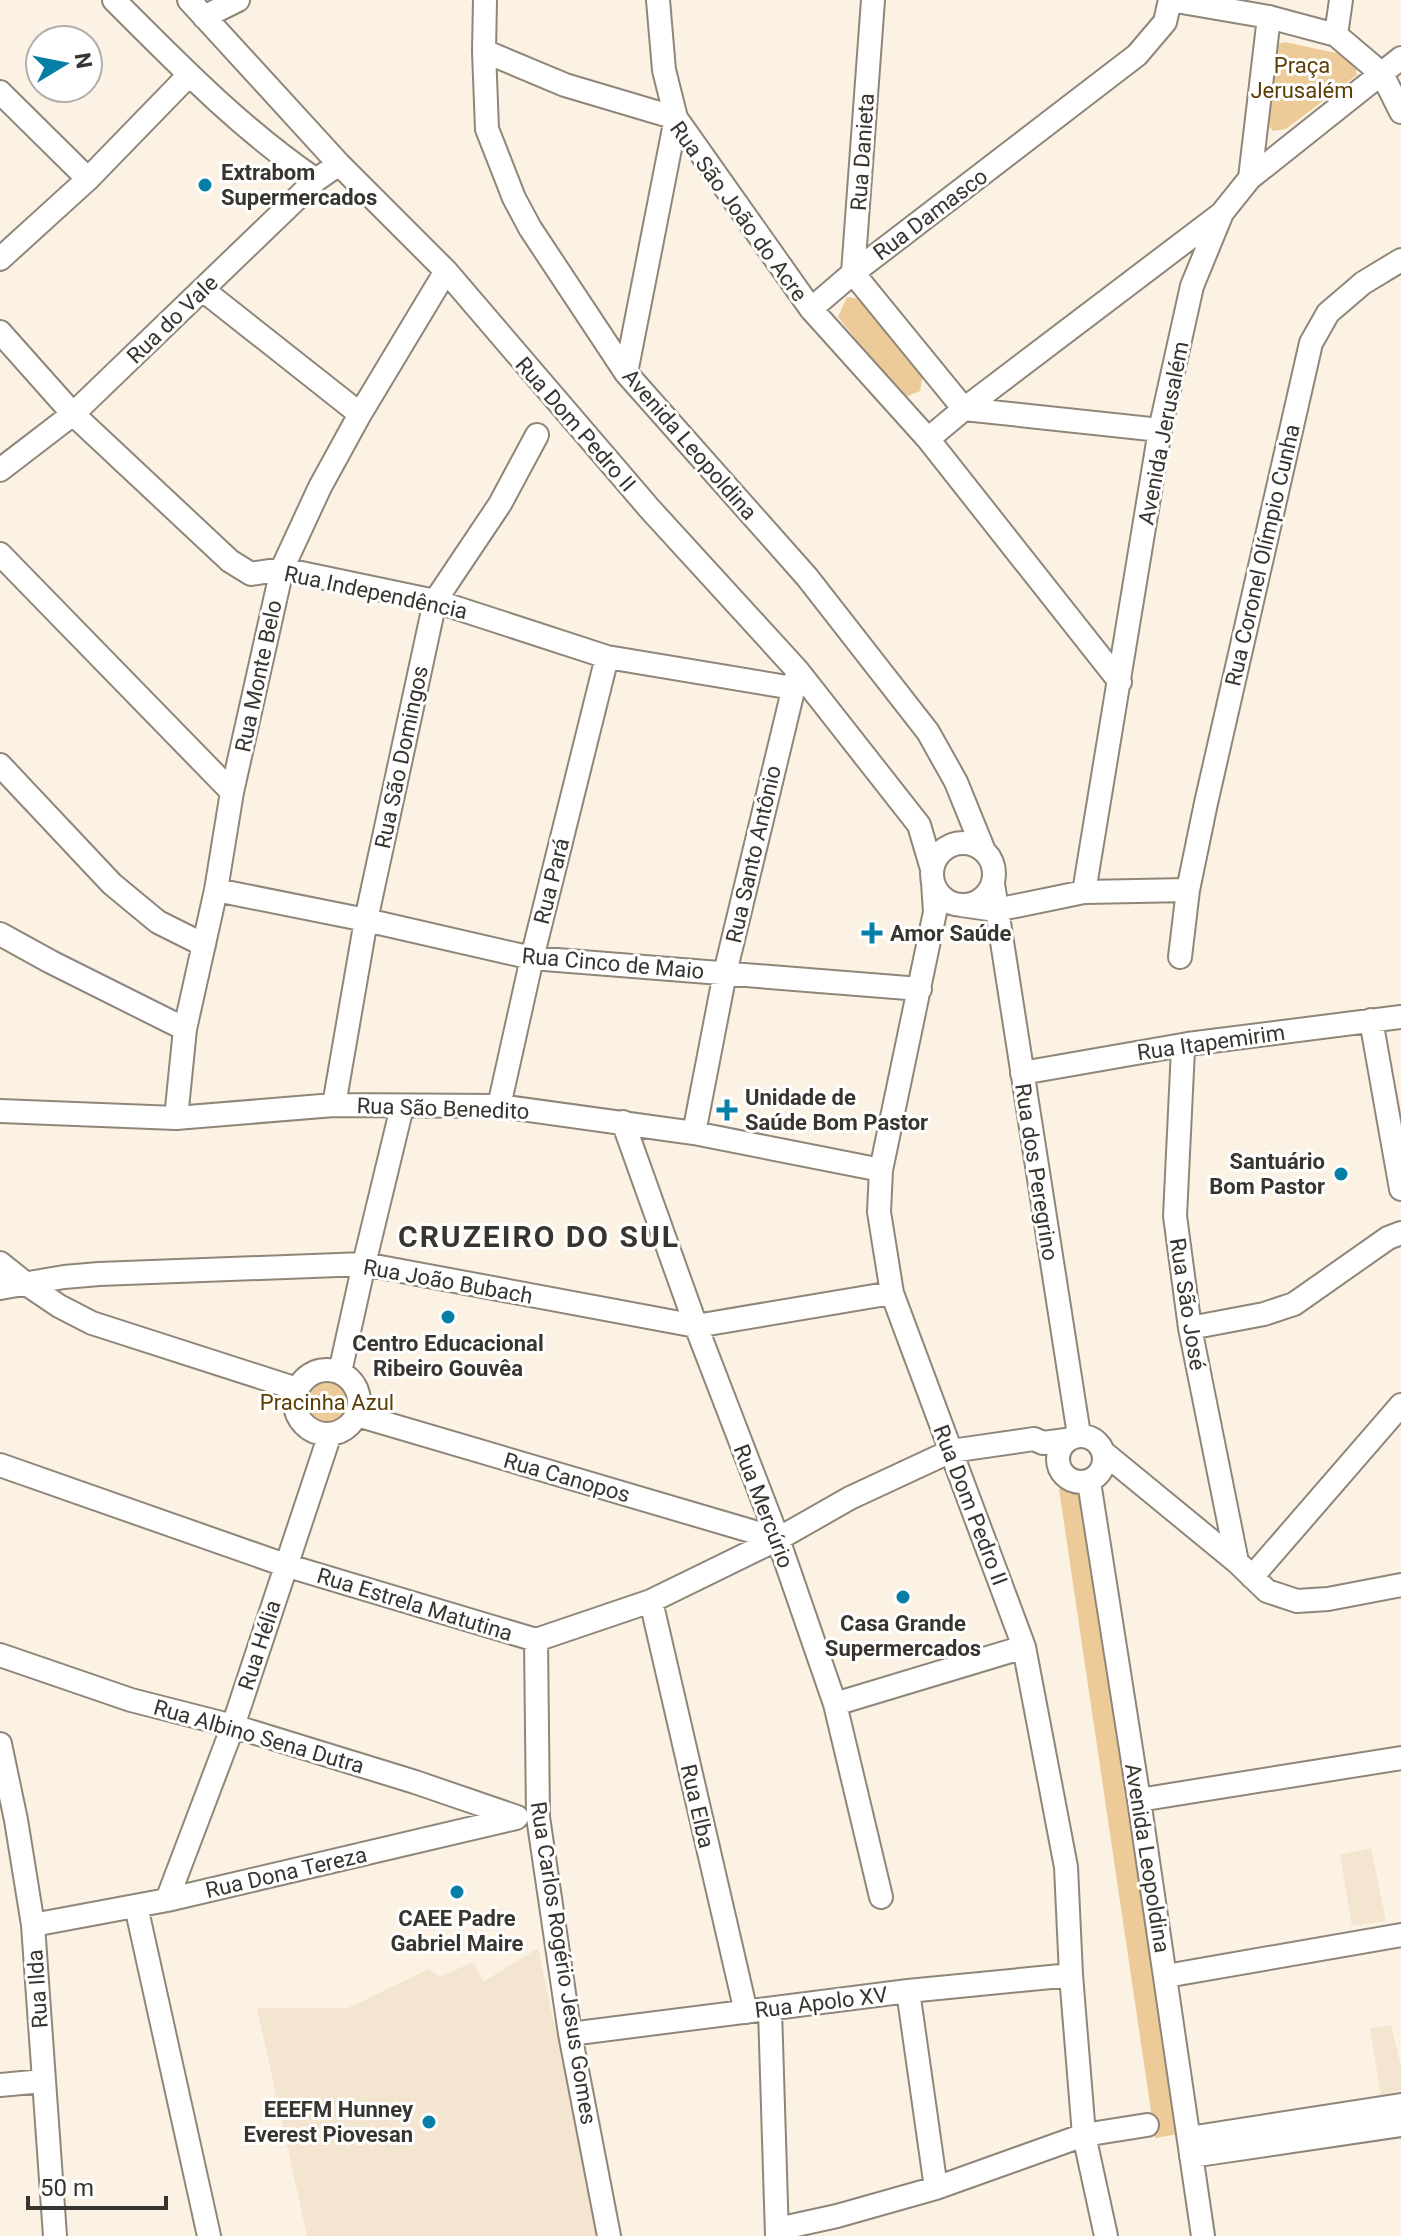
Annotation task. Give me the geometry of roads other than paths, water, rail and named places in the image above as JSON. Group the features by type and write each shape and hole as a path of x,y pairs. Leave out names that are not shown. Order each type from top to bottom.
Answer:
{"street":[{"path":"114,0 189,75 288,161 316,180"},
{"name":"Rua Dom Pedro II","path":"189,0 339,164 446,271 919,825 932,876 935,912 881,1170 879,1212 892,1293 1024,1647 1066,1867 1084,2135 1104,2234"},
{"path":"204,17 238,0"},
{"name":"Avenida Leopoldina","path":"485,0 487,129 514,198 530,228 626,373 807,577 928,732 956,782 984,851"},
{"path":"626,373 676,118 664,70 658,0"},
{"name":"Rua Danieta","path":"853,273 873,0"},
{"path":"1170,0 1269,17 1336,35 1382,74 1401,112"},
{"name":"Rua Damasco","path":"811,309 853,273 1137,55 1165,22 1170,0"},
{"path":"1336,35 1341,0"},
{"path":"1250,178 1269,17"},
{"name":"Rua São João do Acre","path":"484,51 565,85 676,118 811,309"},
{"name":"Avenida Jerusalém","path":"1084,892 1160,430 1192,286 1222,213 1250,178 1401,58"},
{"path":"0,259 88,179 189,75"},
{"path":"0,92 88,179"},
{"name":"Rua do Vale","path":"0,470 73,414 316,180 339,164"},
{"path":"928,439 1222,213"},
{"name":"Rua Coronel Olímpio Cunha","path":"1180,957 1188,890 1206,803 1311,343 1328,313 1363,283 1401,260"},
{"name":"Rua Monte Belo","path":"176,1118 185,1029 216,890 232,792 282,569 320,487 360,414 446,271"},
{"path":"853,273 964,409 1160,430"},
{"path":"203,290 360,414"},
{"path":"811,309 928,439 1120,682"},
{"name":"Rua Independência","path":"0,332 73,414 230,561 251,574 282,569 435,601 607,657 795,679"},
{"name":"Rua São Domingos","path":"334,1105 366,920 435,601 500,504 537,435"},
{"path":"0,554 232,792"},
{"name":"Rua Pará","path":"499,1106 532,958 607,657"},
{"name":"Rua Santo Antônio","path":"694,1133 725,973 795,679"},
{"path":"0,765 112,884 158,922 204,945"},
{"path":"961,905 983,899 993,884 993,867 984,851 969,843 952,845 939,855 932,876 941,896 950,903 961,905 996,910 1084,892 1188,890"},
{"name":"Rua dos Peregrino","path":"993,884 1022,1073 1061,1445"},
{"name":"Rua Cinco de Maio","path":"216,890 532,958 920,989"},
{"path":"0,934 185,1029"},
{"name":"Rua Itapemirim","path":"1022,1073 1188,1044 1401,1017"},
{"path":"1371,1020 1401,1189"},
{"name":"Rua São José","path":"1188,1044 1183,1049 1175,1216 1190,1328 1244,1570"},
{"name":"Rua São Benedito","path":"0,1111 176,1118 334,1105 499,1106 694,1133 881,1170"},
{"path":"340,1372 402,1107"},
{"name":"Rua Mercúrio","path":"623,1122 696,1326 778,1539 835,1704 881,1897"},
{"path":"1190,1328 1264,1314 1294,1304 1388,1238 1401,1233"},
{"path":"0,1263 59,1306 92,1323 297,1389"},
{"name":"Rua João Bubach","path":"0,1288 99,1274 364,1264 696,1326 892,1293"},
{"path":"315,1372 340,1372 357,1391 357,1415 346,1428 330,1434 314,1432 301,1421 295,1405 297,1389 303,1380 315,1372"},
{"path":"1244,1570 1401,1405"},
{"name":"Rua Canopos","path":"357,1415 778,1539"},
{"name":"Rua Hélia","path":"167,1900 233,1726 330,1434"},
{"path":"1103,1452 1104,1463 1099,1475 1089,1482 1078,1483 1060,1471 1061,1445 1089,1436 1103,1452 1267,1591 1297,1601 1328,1599 1401,1585"},
{"name":"Rua Estrela Matutina","path":"0,1465 285,1565 536,1640 651,1601 778,1539 850,1498 951,1451 1034,1439 1061,1445"},
{"name":"Avenida Leopoldina","path":"1089,1482 1203,2236"},
{"name":"Rua Elba","path":"651,1601 746,2012"},
{"name":"Rua Carlos Rogério Jesus Gomes","path":"536,1640 528,1817 609,2236"},
{"path":"835,1704 1024,1647"},
{"name":"Rua Albino Sena Dutra","path":"0,1655 131,1700 233,1726 528,1817"},
{"name":"Rua Ilda","path":"0,1744 33,1925 55,2236"},
{"path":"1139,1800 1401,1758"},
{"name":"Rua Dona Tereza","path":"33,1925 167,1900 528,1817"},
{"path":"136,1906 209,2236"},
{"path":"1166,1976 1401,1935"},
{"name":"Rua Apolo XV","path":"570,2034 908,1991 1071,1975"},
{"path":"908,1991 936,2188"},
{"path":"770,2010 778,2232 843,2226 936,2188 1084,2135 1147,2125"},
{"path":"0,2085 43,2081"},
{"path":"1190,2147 1394,2116"}],"place":[{"name":"Extrabom Supermercados","path":"205,185"},
{"name":"Amor Saúde","path":"872,933"},
{"name":"Unidade de Saúde Bom Pastor","path":"727,1110"},
{"name":"Santuário Bom Pastor","path":"1341,1174"},
{"name":"Centro Educacional Ribeiro Gouvêa","path":"448,1317"},
{"name":"Casa Grande Supermercados","path":"903,1597"},
{"name":"CAEE Padre Gabriel Maire","path":"457,1892"},
{"name":"EEEFM Hunney Everest Piovesan","path":"429,2122"}],"district":[{"name":"CRUZEIRO DO SUL","path":"539,1237"}],"park label":[{"name":"Praça Jerusalém","path":"1302,78"},
{"name":"Pracinha Azul","path":"327,1402"}]}
